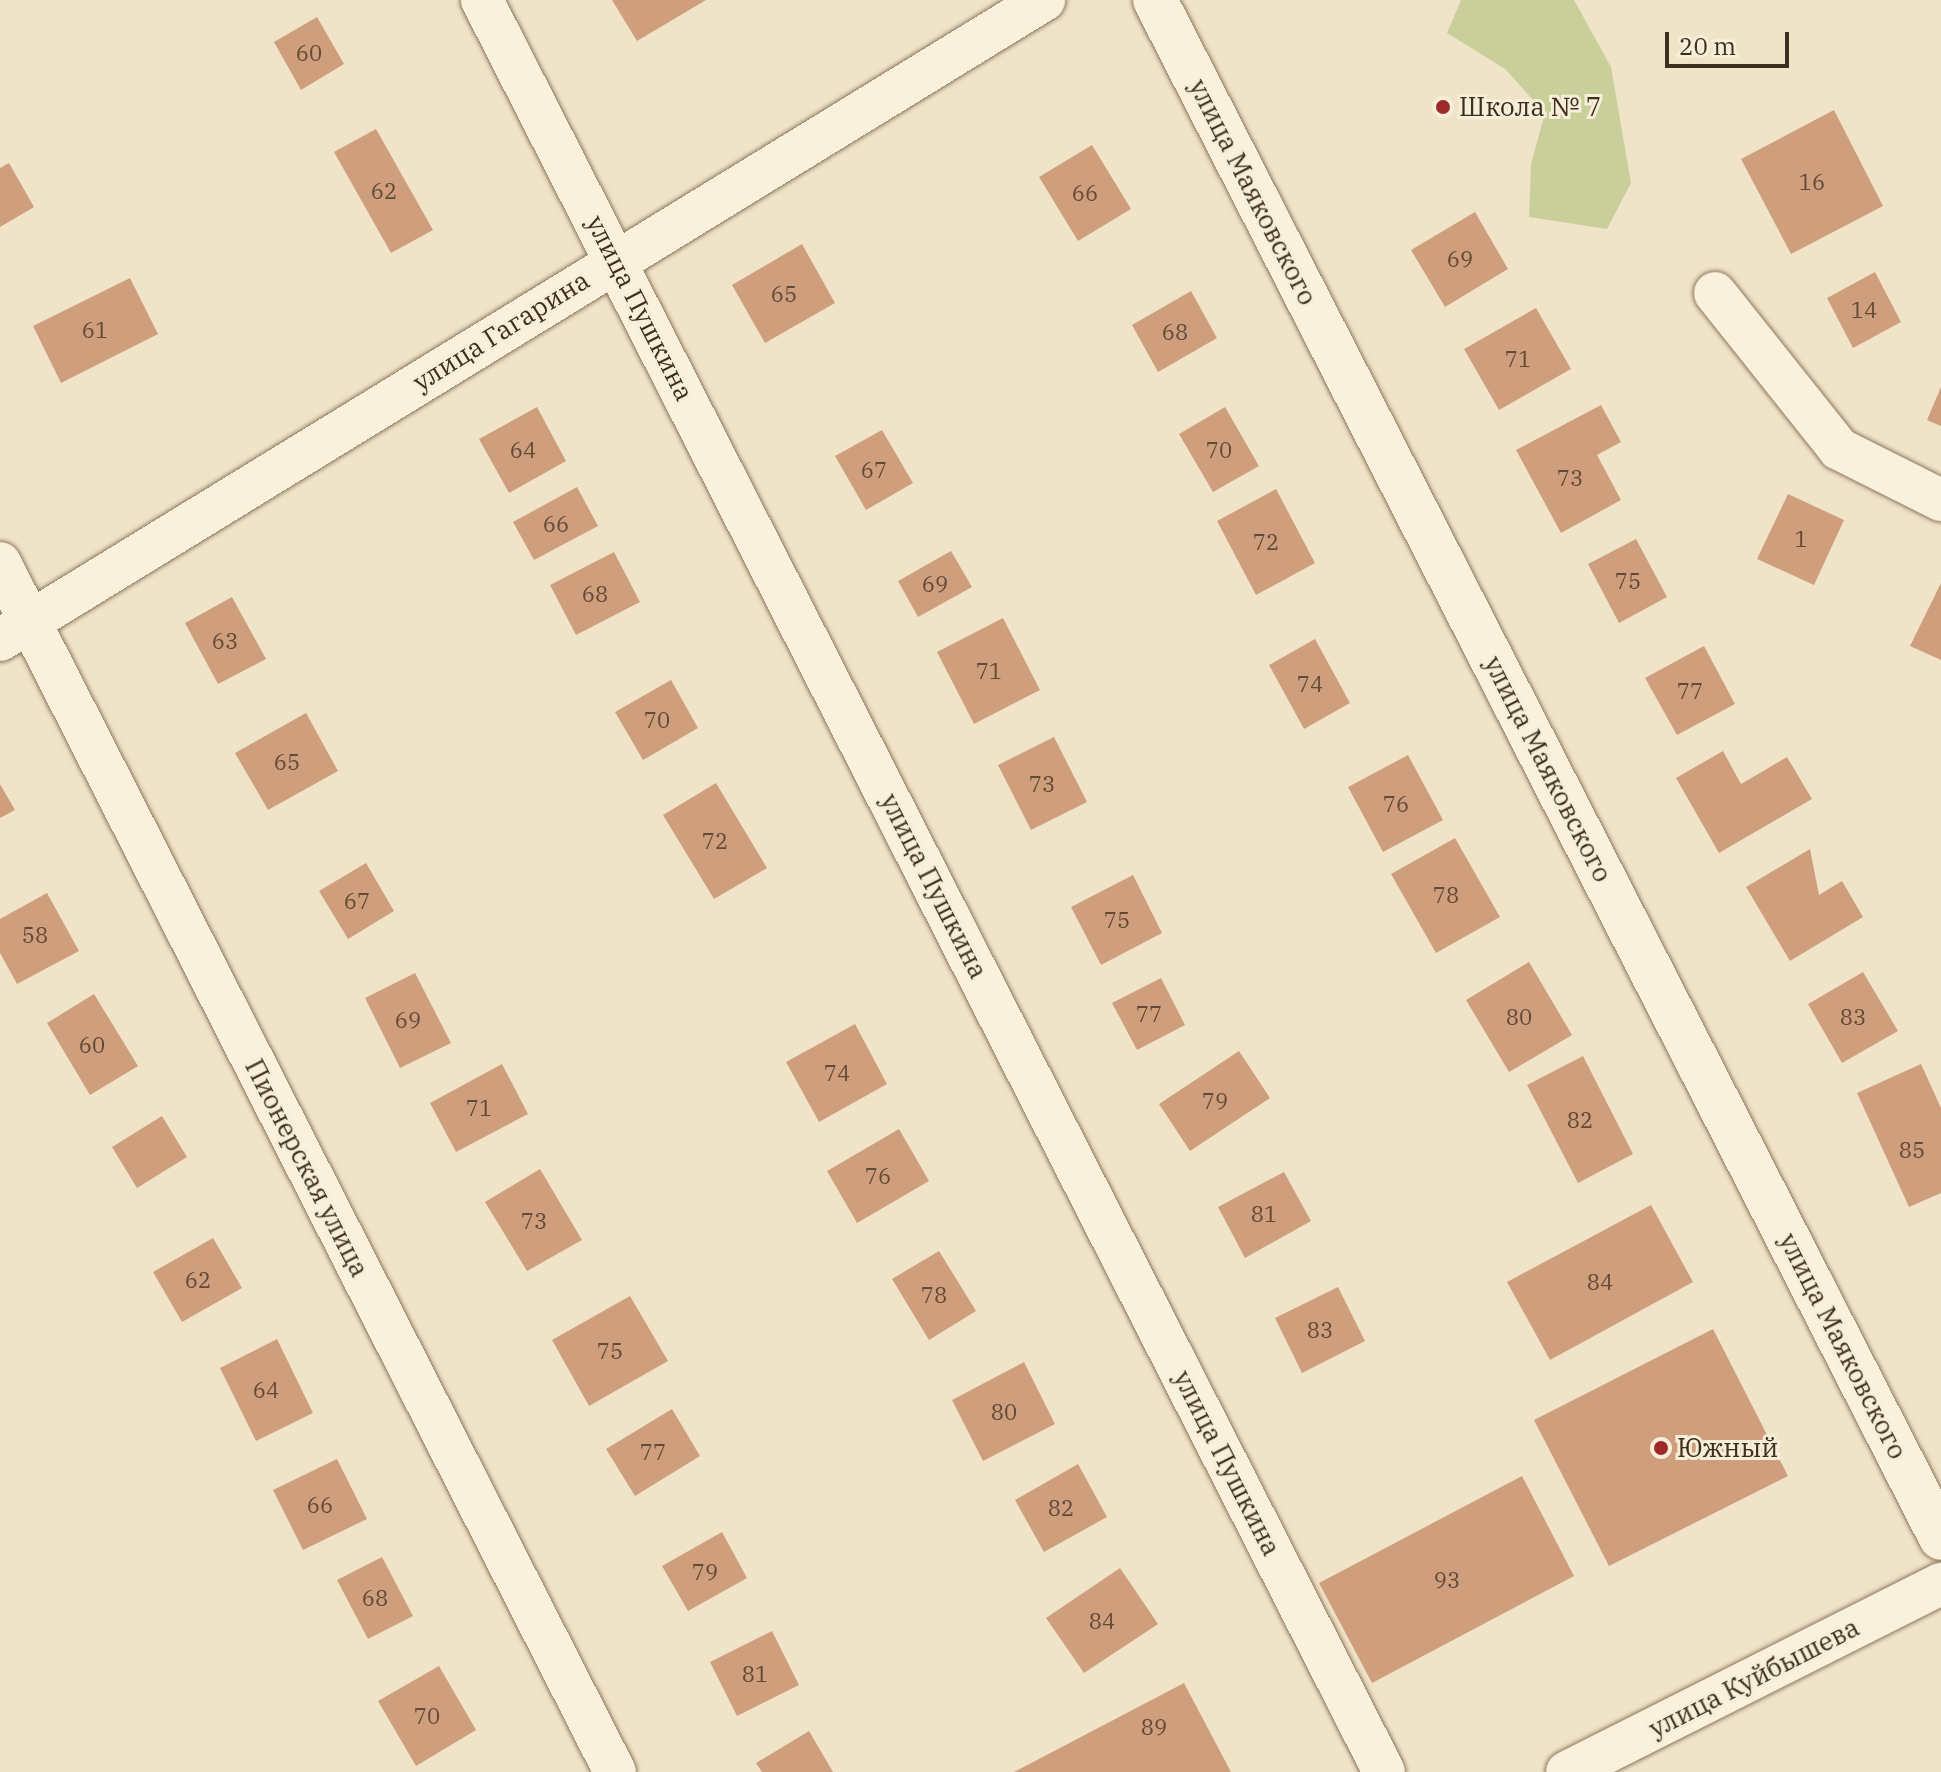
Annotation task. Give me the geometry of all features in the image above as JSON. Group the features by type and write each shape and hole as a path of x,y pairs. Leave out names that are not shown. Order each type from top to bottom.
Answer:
{"main road":[{"name":"улица Маяковского","path":"1155,0 1928,1482 1941,1538"}],"street":[{"name":"улица Пушкина","path":"482,0 1384,1772"},
{"name":"улица Гагарина","path":"15,631 1044,0"},
{"path":"1715,293 1839,449 1941,500"},
{"name":"Пионерская улица","path":"0,563 15,631 615,1772"},
{"name":"улица Куйбышева","path":"1567,1772 1941,1584"}],"green space":[{"path":"1461,0 1574,0 1611,67 1631,183 1607,229 1529,217 1531,164 1545,113 1505,69 1447,33"}],"building":[{"path":"612,0 706,0 637,41"},
{"path":"317,17 344,64 301,90 274,42"},
{"path":"1834,110 1883,206 1791,254 1741,159"},
{"path":"376,129 433,230 391,253 334,152"},
{"path":"1092,145 1131,209 1078,241 1039,177"},
{"path":"9,163 34,207 0,227 0,168"},
{"path":"1475,212 1508,269 1445,307 1411,250"},
{"path":"802,244 835,303 765,343 732,285"},
{"path":"1875,272 1901,322 1853,348 1827,298"},
{"path":"130,278 158,334 61,383 33,326"},
{"path":"1191,291 1217,338 1158,372 1132,325"},
{"path":"1536,308 1571,369 1499,410 1464,349"},
{"path":"1941,387 1941,426 1927,420"},
{"path":"1601,405 1621,442 1597,455 1621,500 1561,533 1516,450"},
{"path":"537,407 566,461 509,493 479,439"},
{"path":"1225,407 1259,466 1213,492 1179,434"},
{"path":"882,430 913,483 866,510 835,456"},
{"path":"577,487 598,526 534,560 513,522"},
{"path":"1276,489 1315,563 1256,595 1217,521"},
{"path":"1788,494 1844,520 1814,585 1757,559"},
{"path":"1636,539 1667,597 1619,623 1588,564"},
{"path":"951,551 972,587 918,617 898,581"},
{"path":"614,552 640,602 576,635 550,585"},
{"path":"1941,583 1941,660 1910,646"},
{"path":"232,597 266,659 218,684 185,623"},
{"path":"1003,618 1040,690 974,724 937,652"},
{"path":"1315,639 1350,703 1304,729 1269,665"},
{"path":"1704,646 1735,704 1677,735 1645,678"},
{"path":"671,680 698,728 643,760 615,712"},
{"path":"306,713 338,771 268,810 235,753"},
{"path":"1054,737 1087,802 1031,830 998,765"},
{"path":"1723,751 1741,784 1787,757 1812,799 1719,853 1676,778"},
{"path":"1408,755 1443,820 1383,852 1348,787"},
{"path":"716,783 767,868 714,899 663,815"},
{"path":"0,784 15,810 0,818"},
{"path":"1455,838 1500,917 1436,953 1391,874"},
{"path":"1810,849 1819,895 1842,881 1863,917 1790,961 1746,887"},
{"path":"366,863 394,911 348,939 319,891"},
{"path":"1133,875 1162,933 1101,965 1071,907"},
{"path":"47,893 79,951 17,984 0,953 0,919"},
{"path":"1529,962 1572,1035 1509,1072 1466,1000"},
{"path":"1863,972 1898,1031 1842,1063 1808,1004"},
{"path":"415,973 451,1043 400,1068 365,998"},
{"path":"1161,978 1185,1025 1137,1050 1112,1003"},
{"path":"94,994 138,1066 90,1095 47,1023"},
{"path":"855,1024 887,1084 819,1122 786,1062"},
{"path":"1239,1051 1270,1098 1190,1151 1159,1104"},
{"path":"1583,1056 1633,1154 1578,1183 1527,1085"},
{"path":"502,1064 528,1114 456,1152 430,1103"},
{"path":"1921,1064 1941,1108 1941,1193 1909,1207 1857,1093"},
{"path":"162,1116 187,1157 137,1188 112,1147"},
{"path":"899,1129 929,1181 857,1223 827,1171"},
{"path":"540,1169 582,1240 527,1271 485,1202"},
{"path":"1284,1172 1311,1221 1245,1258 1218,1207"},
{"path":"1651,1205 1693,1282 1550,1360 1507,1282"},
{"path":"213,1238 242,1288 182,1322 153,1272"},
{"path":"939,1251 976,1311 929,1340 892,1279"},
{"path":"1338,1287 1365,1341 1302,1373 1275,1318"},
{"path":"630,1296 668,1361 589,1406 552,1340"},
{"name":"Южный","path":"1713,1329 1788,1476 1609,1566 1534,1420"},
{"path":"277,1339 313,1413 256,1441 220,1368"},
{"path":"1024,1362 1055,1424 983,1461 952,1400"},
{"path":"672,1409 700,1456 635,1496 606,1449"},
{"path":"337,1459 367,1519 303,1550 273,1490"},
{"path":"1078,1464 1107,1517 1044,1552 1015,1500"},
{"path":"1522,1476 1574,1576 1372,1683 1319,1583"},
{"path":"722,1532 747,1578 688,1611 662,1566"},
{"path":"382,1557 413,1616 368,1639 337,1580"},
{"path":"1120,1568 1158,1624 1084,1673 1046,1618"},
{"path":"772,1631 799,1685 737,1716 710,1662"},
{"path":"439,1666 476,1730 416,1766 378,1701"},
{"path":"1184,1683 1231,1772 1014,1772"},
{"path":"809,1731 833,1772 762,1772 756,1763"}],"place":[{"name":"Школа № 7","path":"1443,107"},
{"name":"Южный","path":"1661,1448"}]}
